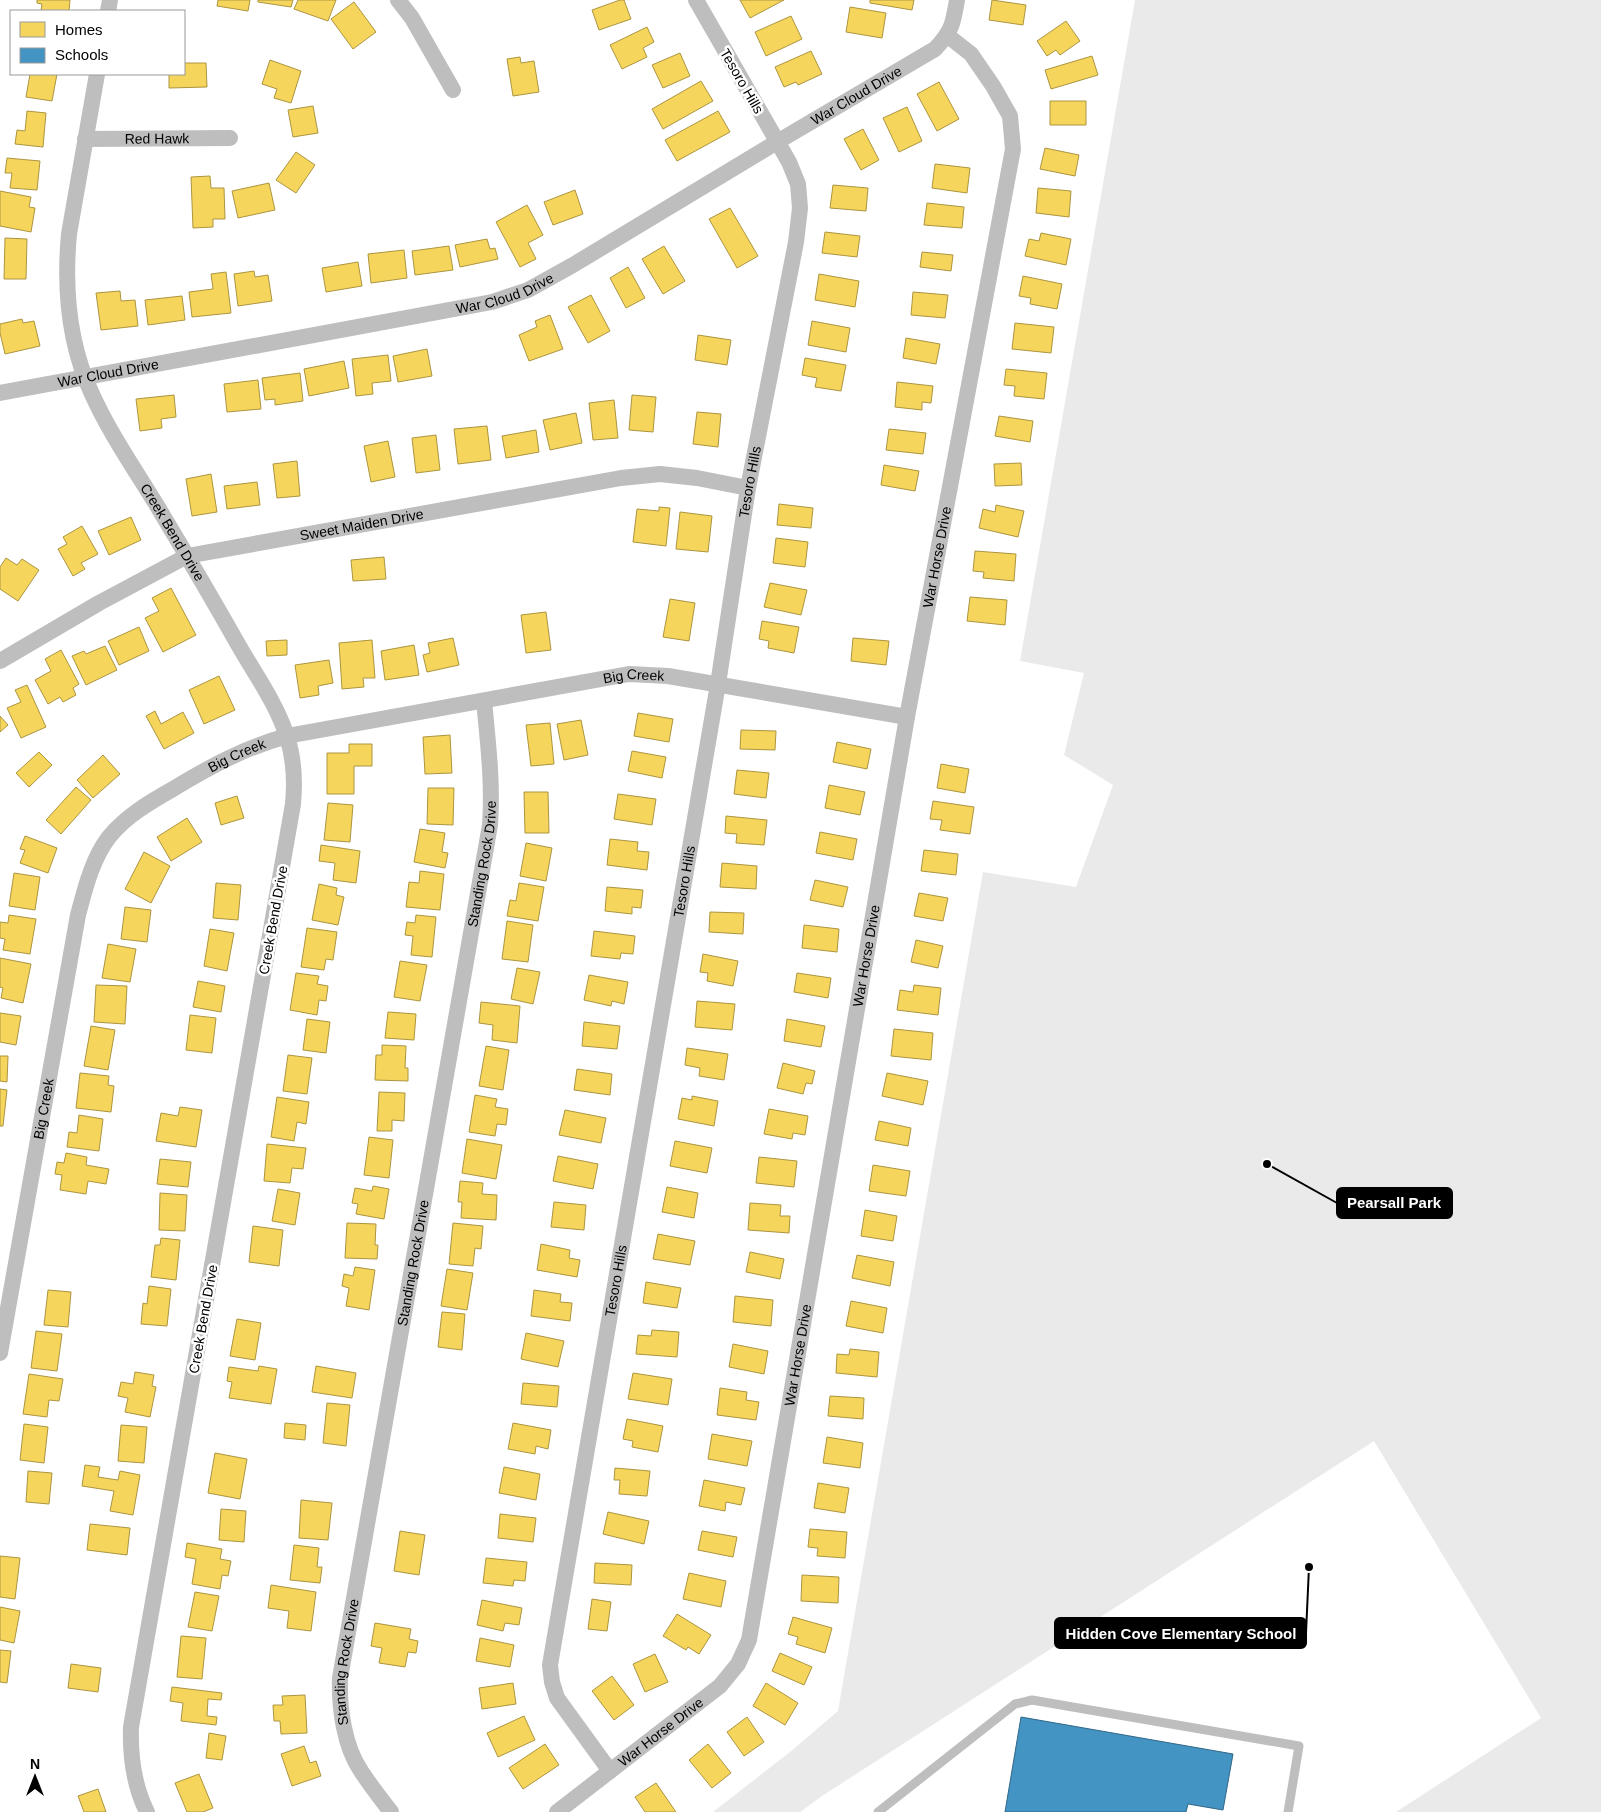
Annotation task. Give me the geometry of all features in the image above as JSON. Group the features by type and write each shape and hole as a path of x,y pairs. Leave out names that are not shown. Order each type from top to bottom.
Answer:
{"street":[{"path":"398,0 412,18 453,90"},
{"name":"Tesoro Hills","path":"610,1771 557,1698 552,1682 550,1665 718,684 748,488 796,242 800,208 798,184 789,162 696,0"},
{"path":"948,36 954,19 957,0"},
{"name":"War Cloud Drive","path":"0,393 492,302 528,290 573,265 935,48 948,36"},
{"name":"War Horse Drive","path":"557,1812 720,1686 738,1664 749,1640 907,717 1013,149 1010,116 993,86 971,54 948,36"},
{"name":"Creek Bend Drive","path":"97,75 69,234 67,258 67,289 78,354 92,394 109,426 187,556 273,706 287,736 293,769 293,804 131,1727 130,1743 134,1774 137,1788 147,1812"},
{"name":"Red Hawk","path":"85,139 230,138"},
{"name":"Sweet Maiden Drive","path":"3,654 187,556 621,478 660,474 697,478 748,488"},
{"name":"Big Creek","path":"0,1353 78,915 93,867 108,838 120,825 143,807 235,754 259,744 287,736 629,674 668,676 907,717"},
{"name":"Standing Rock Drive","path":"391,1812 360,1770 353,1754 343,1725 340,1709 340,1678 490,824 491,764 484,701"}],"lane":[{"path":"878,1812 1015,1704 1032,1700 1299,1746 1288,1812"}],"shaded area":[{"path":"1135,0 1601,0 1601,1812 1396,1812 1541,1718 1374,1441 800,1812 713,1812 790,1752 838,1711 983,872 1076,887 1113,785 1064,755 1084,673 1020,661"}],"building: Homes":[{"path":"37,0 70,0 69,10 41,10 42,4 37,3"},
{"path":"218,0 250,0 248,11 217,6"},
{"path":"258,0 293,0 291,7 258,2"},
{"path":"298,0 336,0 328,21 294,9"},
{"path":"624,0 631,19 599,30 592,10"},
{"path":"740,0 784,0 750,18"},
{"path":"870,0 914,0 912,10 870,3"},
{"path":"992,0 1026,5 1023,25 989,20"},
{"path":"354,2 376,32 353,49 331,19"},
{"path":"850,7 886,13 882,38 846,32"},
{"path":"791,16 802,39 766,56 755,32"},
{"path":"1066,21 1080,41 1060,55 1056,50 1047,56 1037,41"},
{"path":"647,27 654,42 643,48 647,57 622,69 610,45"},
{"path":"811,51 822,74 798,85 796,82 784,87 775,67"},
{"path":"680,53 690,76 663,88 652,65"},
{"path":"1092,56 1098,75 1051,89 1045,70"},
{"path":"520,57 521,63 534,61 539,92 513,96 507,59"},
{"path":"270,60 301,71 291,103 274,98 277,89 262,84"},
{"path":"185,63 206,63 207,87 169,88 169,75 185,75"},
{"path":"30,75 57,75 52,101 26,97"},
{"path":"701,81 713,101 663,129 652,109"},
{"path":"939,82 959,119 937,131 917,94"},
{"path":"1050,101 1086,101 1086,125 1050,125"},
{"path":"313,106 318,133 293,137 288,110"},
{"path":"907,107 922,141 899,152 883,118"},
{"path":"27,111 46,113 43,147 15,144 17,130 25,131"},
{"path":"718,111 730,132 677,161 665,140"},
{"path":"863,129 879,160 861,170 844,139"},
{"path":"1045,148 1079,155 1075,176 1040,169"},
{"path":"296,152 315,165 296,193 276,180"},
{"path":"7,158 40,161 37,190 10,188 12,173 5,173"},
{"path":"935,164 970,168 967,193 932,188"},
{"path":"210,176 211,188 224,188 225,219 213,219 213,227 193,228 191,177"},
{"path":"269,183 275,210 238,218 232,191"},
{"path":"833,185 868,188 866,211 830,208"},
{"path":"1038,188 1071,191 1069,217 1036,213"},
{"path":"575,190 583,214 553,225 544,202"},
{"path":"0,191 31,197 29,207 35,208 31,232 0,226"},
{"path":"927,203 964,207 962,228 924,225"},
{"path":"527,205 543,235 528,243 536,259 520,267 496,222"},
{"path":"730,208 758,256 737,268 709,219"},
{"path":"825,232 860,236 857,257 822,253"},
{"path":"1041,233 1071,239 1066,265 1025,256 1029,239 1039,241"},
{"path":"5,238 27,239 26,279 4,279"},
{"path":"487,239 490,249 495,248 498,259 460,267 455,245"},
{"path":"449,246 453,270 415,275 412,251"},
{"path":"664,246 685,281 663,294 642,259"},
{"path":"404,250 407,278 371,283 368,254"},
{"path":"922,252 953,255 951,271 920,267"},
{"path":"358,262 362,286 326,292 322,268"},
{"path":"628,267 645,298 626,308 610,278"},
{"path":"254,271 255,277 268,275 272,301 238,306 234,274"},
{"path":"226,272 231,313 192,317 189,292 213,289 211,274"},
{"path":"819,274 859,281 855,307 815,300"},
{"path":"1023,276 1062,284 1057,309 1030,304 1031,298 1019,296"},
{"path":"120,291 121,301 135,300 138,326 101,330 96,293"},
{"path":"913,292 948,295 945,318 911,315"},
{"path":"591,295 610,331 588,343 568,307"},
{"path":"182,296 185,320 148,325 145,300"},
{"path":"550,315 563,349 529,361 519,335 537,327 535,321"},
{"path":"22,319 23,323 34,321 40,346 5,354 0,324"},
{"path":"812,321 850,328 846,352 808,345"},
{"path":"1015,323 1054,327 1051,353 1012,349"},
{"path":"698,335 731,340 727,365 695,360"},
{"path":"906,338 940,344 936,364 903,358"},
{"path":"427,349 432,376 398,382 393,356"},
{"path":"388,355 391,381 372,383 373,394 356,396 352,359"},
{"path":"805,358 846,365 841,391 815,387 817,378 802,375"},
{"path":"344,361 349,388 309,396 304,369"},
{"path":"1006,369 1047,373 1044,399 1014,396 1015,386 1004,385"},
{"path":"300,373 303,401 275,405 275,399 265,400 262,378"},
{"path":"258,380 261,409 227,412 224,384"},
{"path":"897,382 933,386 931,403 922,402 922,410 895,407"},
{"path":"174,395 176,417 161,419 162,428 140,431 136,399"},
{"path":"632,395 656,397 653,432 629,430"},
{"path":"614,400 618,438 593,440 589,403"},
{"path":"697,412 721,414 718,447 693,444"},
{"path":"576,413 582,443 550,450 543,420"},
{"path":"999,416 1033,421 1030,442 995,436"},
{"path":"487,426 491,460 458,464 454,429"},
{"path":"889,429 926,433 923,454 886,450"},
{"path":"536,430 539,452 506,458 502,436"},
{"path":"436,435 440,470 416,473 412,438"},
{"path":"388,441 395,477 371,482 364,446"},
{"path":"297,461 300,496 277,498 273,464"},
{"path":"1021,463 1022,485 995,486 994,464"},
{"path":"884,465 919,471 915,491 881,485"},
{"path":"211,474 217,512 192,516 186,479"},
{"path":"257,482 260,505 227,509 224,486"},
{"path":"779,504 813,508 811,528 777,525"},
{"path":"996,505 1024,511 1018,537 979,528 983,509 995,512"},
{"path":"659,507 670,508 666,546 633,542 637,509 659,511"},
{"path":"680,512 712,516 708,552 676,549"},
{"path":"131,517 141,540 109,555 98,531"},
{"path":"82,526 98,554 81,563 85,569 73,576 58,549 67,544 63,537"},
{"path":"776,538 808,542 805,567 773,563"},
{"path":"975,551 1016,554 1014,581 983,578 984,572 973,571"},
{"path":"384,557 386,579 353,581 351,560"},
{"path":"6,558 17,565 22,559 39,570 18,601 0,589 0,567"},
{"path":"770,583 807,590 801,615 764,607"},
{"path":"171,588 196,635 163,652 145,618 159,611 152,598"},
{"path":"970,597 1007,600 1005,625 967,621"},
{"path":"670,599 695,603 689,641 663,637"},
{"path":"546,612 551,650 526,653 521,615"},
{"path":"762,621 799,627 794,653 768,648 769,641 759,639"},
{"path":"139,627 149,651 119,665 108,641"},
{"path":"453,638 459,665 427,672 423,655 430,653 428,643"},
{"path":"853,638 889,641 886,665 851,661"},
{"path":"287,640 287,655 267,656 266,641"},
{"path":"372,640 375,678 363,678 364,687 342,689 339,643"},
{"path":"414,645 419,675 385,680 381,651"},
{"path":"105,646 117,670 86,685 72,656 84,651 86,654"},
{"path":"61,650 79,684 73,688 76,695 63,702 60,697 48,704 35,680 51,671 45,659"},
{"path":"329,660 333,683 318,686 319,695 300,698 295,665"},
{"path":"219,676 235,710 204,724 189,690"},
{"path":"27,685 46,727 21,738 7,708 21,702 15,690"},
{"path":"155,711 161,724 183,712 194,733 164,749 146,716"},
{"path":"638,713 673,719 669,742 634,736"},
{"path":"0,716 8,725 0,732"},
{"path":"581,720 588,755 564,760 557,724"},
{"path":"550,723 554,764 531,766 526,725"},
{"path":"741,730 776,731 775,750 740,749"},
{"path":"450,735 452,773 425,774 423,737"},
{"path":"837,742 871,749 867,769 833,762"},
{"path":"349,744 372,744 372,766 354,766 354,794 327,794 327,753 349,753"},
{"path":"632,751 666,757 662,778 628,771"},
{"path":"39,752 52,765 29,787 16,773"},
{"path":"103,755 120,774 93,798 77,780"},
{"path":"941,764 969,769 965,793 937,788"},
{"path":"737,770 769,773 766,798 734,794"},
{"path":"829,785 865,792 860,815 825,808"},
{"path":"76,787 91,800 61,834 46,820"},
{"path":"428,788 454,788 453,825 427,824"},
{"path":"524,792 548,792 549,833 525,833"},
{"path":"618,794 656,799 652,825 614,819"},
{"path":"237,796 244,818 221,825 215,803"},
{"path":"933,801 974,807 970,834 940,830 942,820 930,819"},
{"path":"328,803 353,805 350,842 324,840"},
{"path":"726,816 767,820 764,845 736,843 737,834 725,833"},
{"path":"187,818 202,842 171,861 157,837"},
{"path":"420,829 445,833 442,852 448,853 445,868 414,862"},
{"path":"820,832 857,839 853,860 816,853"},
{"path":"25,836 57,848 48,873 20,863 25,850 20,849"},
{"path":"610,839 638,842 637,851 649,852 647,870 607,865"},
{"path":"526,843 552,848 546,881 520,876"},
{"path":"321,845 360,851 356,883 333,880 335,863 319,861"},
{"path":"924,850 958,854 956,875 921,871"},
{"path":"144,852 170,866 151,903 125,889"},
{"path":"722,863 757,866 756,889 720,887"},
{"path":"420,871 444,874 440,910 406,907 409,882 419,883"},
{"path":"14,873 40,877 35,910 9,906"},
{"path":"815,880 848,887 843,907 810,900"},
{"path":"216,883 241,885 238,920 213,918"},
{"path":"519,883 544,887 538,921 507,916 510,900 516,901"},
{"path":"319,884 337,888 336,895 344,897 338,925 312,920"},
{"path":"607,887 643,890 641,908 632,907 632,914 605,911"},
{"path":"919,893 948,898 943,921 914,916"},
{"path":"125,907 151,910 147,942 121,939"},
{"path":"710,912 744,913 743,934 709,932"},
{"path":"9,915 36,919 30,954 3,950 5,939 0,938 0,922 8,923"},
{"path":"416,915 436,917 432,957 411,955 413,936 405,935 407,922 415,923"},
{"path":"507,921 533,925 528,962 502,959"},
{"path":"804,925 839,929 837,952 802,948"},
{"path":"307,928 337,932 333,960 326,959 324,970 301,967"},
{"path":"210,929 234,933 227,971 204,966"},
{"path":"594,931 635,936 633,954 621,953 620,959 591,956"},
{"path":"916,940 943,946 938,968 911,962"},
{"path":"108,944 136,949 130,982 102,978"},
{"path":"703,954 738,961 733,986 707,981 708,973 700,972"},
{"path":"0,958 31,964 23,1003 1,998 3,988 0,987"},
{"path":"400,961 427,965 420,1001 394,997"},
{"path":"517,968 540,972 533,1004 511,999"},
{"path":"296,973 319,976 317,984 328,986 326,1001 319,1000 317,1015 290,1010"},
{"path":"797,973 831,978 828,998 794,992"},
{"path":"589,975 628,982 624,1004 612,1001 611,1006 584,1000"},
{"path":"198,981 225,986 221,1012 193,1007"},
{"path":"96,985 127,986 125,1024 94,1022"},
{"path":"914,985 941,988 938,1015 897,1010 900,990 913,992"},
{"path":"697,1001 735,1004 732,1030 695,1027"},
{"path":"481,1002 520,1006 517,1043 492,1040 493,1025 479,1023"},
{"path":"388,1012 416,1014 414,1040 385,1038"},
{"path":"0,1013 21,1016 16,1045 0,1042"},
{"path":"190,1015 216,1018 212,1053 186,1050"},
{"path":"307,1019 330,1022 326,1053 303,1050"},
{"path":"787,1019 825,1026 821,1047 784,1041"},
{"path":"584,1022 620,1026 617,1049 582,1046"},
{"path":"91,1026 115,1030 108,1070 84,1066"},
{"path":"894,1029 933,1033 931,1060 891,1056"},
{"path":"382,1045 406,1046 405,1068 408,1068 408,1081 375,1080 376,1055 382,1055"},
{"path":"486,1046 509,1050 503,1090 479,1086"},
{"path":"687,1048 728,1054 724,1080 699,1076 700,1068 685,1065"},
{"path":"288,1055 312,1058 307,1094 283,1091"},
{"path":"0,1056 8,1056 7,1082 0,1081"},
{"path":"783,1063 815,1071 812,1084 806,1083 803,1094 777,1088"},
{"path":"577,1069 612,1074 610,1095 574,1090"},
{"path":"80,1073 109,1076 108,1085 114,1086 111,1112 76,1108"},
{"path":"887,1073 928,1081 923,1105 882,1096"},
{"path":"0,1089 7,1090 3,1126 0,1126"},
{"path":"379,1092 405,1093 404,1121 392,1120 392,1131 377,1131"},
{"path":"475,1095 497,1099 495,1107 508,1109 506,1125 497,1124 495,1136 469,1132"},
{"path":"692,1096 718,1101 714,1126 678,1119 682,1098 692,1100"},
{"path":"277,1097 309,1102 306,1124 297,1122 294,1141 271,1137"},
{"path":"180,1107 202,1110 196,1147 156,1141 161,1113 178,1116"},
{"path":"769,1109 808,1116 805,1135 793,1133 792,1139 764,1134"},
{"path":"565,1110 606,1118 601,1143 559,1135"},
{"path":"79,1115 103,1119 99,1151 67,1147 69,1132 77,1133"},
{"path":"879,1121 911,1128 908,1146 875,1140"},
{"path":"369,1137 393,1140 389,1178 364,1175"},
{"path":"467,1139 502,1145 496,1179 462,1173"},
{"path":"675,1141 712,1148 707,1173 670,1166"},
{"path":"267,1144 306,1148 303,1169 292,1168 290,1183 264,1181"},
{"path":"66,1153 87,1157 86,1165 109,1169 106,1184 88,1181 86,1194 60,1190 62,1175 55,1174 57,1162 64,1163"},
{"path":"558,1156 598,1164 593,1189 553,1181"},
{"path":"759,1157 797,1161 794,1187 756,1183"},
{"path":"160,1159 191,1162 188,1187 157,1184"},
{"path":"873,1165 910,1171 906,1196 869,1191"},
{"path":"460,1181 483,1183 482,1194 497,1195 496,1220 461,1218 462,1202 458,1202"},
{"path":"373,1186 389,1189 384,1219 356,1214 358,1204 352,1203 355,1188 372,1191"},
{"path":"667,1187 698,1193 694,1218 662,1212"},
{"path":"278,1189 300,1193 295,1225 272,1221"},
{"path":"160,1193 187,1195 185,1231 159,1230"},
{"path":"554,1202 586,1205 584,1230 551,1227"},
{"path":"750,1203 781,1205 780,1216 790,1216 789,1233 748,1230"},
{"path":"865,1210 897,1216 893,1241 861,1236"},
{"path":"347,1223 376,1224 375,1245 378,1245 377,1259 345,1258"},
{"path":"453,1223 483,1226 481,1249 475,1248 473,1266 449,1264"},
{"path":"253,1226 283,1230 279,1266 249,1262"},
{"path":"658,1234 695,1241 690,1265 653,1259"},
{"path":"161,1238 180,1240 176,1280 151,1277 155,1245 160,1245"},
{"path":"541,1244 570,1250 569,1258 580,1260 577,1277 537,1270"},
{"path":"750,1252 784,1259 780,1279 746,1272"},
{"path":"857,1255 894,1262 890,1286 852,1278"},
{"path":"355,1267 375,1270 369,1310 346,1306 349,1288 342,1286 344,1274 353,1276"},
{"path":"447,1269 473,1273 467,1310 441,1306"},
{"path":"646,1282 681,1288 677,1308 643,1303"},
{"path":"149,1286 171,1289 167,1326 141,1324 143,1303 147,1304"},
{"path":"48,1290 71,1292 68,1327 44,1325"},
{"path":"534,1290 561,1294 560,1302 572,1303 570,1321 531,1316"},
{"path":"735,1296 773,1300 771,1326 733,1322"},
{"path":"851,1301 887,1308 883,1333 846,1326"},
{"path":"442,1312 465,1314 462,1350 438,1347"},
{"path":"237,1319 261,1323 255,1360 230,1356"},
{"path":"652,1330 679,1332 677,1357 636,1354 638,1335 651,1336"},
{"path":"36,1331 62,1334 57,1371 31,1368"},
{"path":"526,1333 564,1341 558,1367 521,1359"},
{"path":"733,1344 768,1351 764,1374 729,1367"},
{"path":"850,1349 879,1352 877,1377 836,1373 837,1354 849,1355"},
{"path":"259,1366 277,1369 271,1404 229,1398 232,1382 227,1381 229,1367 258,1371"},
{"path":"316,1366 356,1373 352,1398 312,1392"},
{"path":"135,1372 154,1375 152,1386 156,1387 150,1417 125,1412 128,1398 118,1396 121,1382 133,1384"},
{"path":"633,1373 672,1379 668,1405 628,1399"},
{"path":"29,1374 63,1379 59,1401 49,1400 47,1417 23,1414"},
{"path":"523,1383 559,1386 557,1407 521,1404"},
{"path":"720,1388 747,1392 746,1400 759,1402 756,1420 717,1415"},
{"path":"830,1396 864,1398 863,1419 828,1416"},
{"path":"327,1403 350,1405 346,1446 323,1443"},
{"path":"627,1419 663,1426 658,1452 632,1447 633,1441 623,1439"},
{"path":"285,1423 306,1425 305,1440 284,1438"},
{"path":"513,1423 551,1430 548,1449 536,1446 535,1454 508,1449"},
{"path":"24,1424 48,1427 44,1463 20,1460"},
{"path":"121,1425 147,1427 144,1463 118,1461"},
{"path":"712,1434 752,1441 747,1466 708,1459"},
{"path":"827,1437 863,1443 860,1468 823,1463"},
{"path":"215,1453 247,1459 240,1499 208,1493"},
{"path":"85,1465 100,1467 98,1477 118,1480 120,1471 140,1475 133,1515 110,1511 114,1491 82,1486"},
{"path":"504,1467 540,1474 536,1500 499,1493"},
{"path":"615,1468 650,1471 647,1496 619,1494 620,1480 614,1480"},
{"path":"28,1471 52,1473 49,1504 26,1502"},
{"path":"704,1480 745,1488 741,1505 726,1502 725,1511 699,1506"},
{"path":"818,1483 849,1488 845,1513 814,1508"},
{"path":"301,1500 332,1503 328,1540 299,1538"},
{"path":"221,1509 246,1511 244,1542 219,1540"},
{"path":"608,1512 649,1521 644,1544 603,1534"},
{"path":"500,1514 536,1518 533,1542 498,1538"},
{"path":"90,1524 130,1528 127,1555 87,1550"},
{"path":"810,1529 847,1532 845,1558 817,1556 818,1548 808,1547"},
{"path":"400,1531 425,1535 419,1575 394,1571"},
{"path":"702,1531 737,1537 733,1557 698,1550"},
{"path":"187,1543 222,1549 220,1559 231,1561 228,1576 222,1575 220,1589 192,1584 196,1559 185,1557"},
{"path":"294,1545 319,1548 317,1567 322,1567 320,1583 290,1580"},
{"path":"0,1556 20,1558 15,1599 0,1597"},
{"path":"486,1558 527,1562 525,1581 514,1580 513,1586 483,1583"},
{"path":"595,1563 632,1565 631,1585 594,1583"},
{"path":"689,1573 726,1581 721,1607 683,1599"},
{"path":"802,1575 839,1577 838,1603 801,1601"},
{"path":"271,1585 316,1592 311,1631 287,1628 289,1611 268,1608"},
{"path":"195,1592 219,1596 212,1631 188,1627"},
{"path":"592,1599 611,1602 607,1631 588,1629"},
{"path":"482,1600 522,1608 519,1625 505,1623 503,1631 477,1625"},
{"path":"0,1607 20,1611 14,1643 0,1640"},
{"path":"677,1614 711,1635 699,1654 688,1647 686,1650 663,1636"},
{"path":"793,1617 832,1628 825,1653 796,1644 798,1637 788,1634"},
{"path":"375,1623 411,1629 409,1639 418,1641 416,1653 408,1652 405,1667 379,1663 382,1648 371,1646"},
{"path":"181,1636 206,1638 202,1679 177,1677"},
{"path":"480,1638 514,1645 510,1667 476,1661"},
{"path":"0,1650 11,1651 7,1683 0,1682"},
{"path":"780,1653 812,1667 804,1685 772,1671"},
{"path":"655,1654 668,1682 645,1692 633,1664"},
{"path":"71,1664 101,1668 98,1692 68,1688"},
{"path":"612,1676 634,1705 614,1720 592,1691"},
{"path":"513,1683 516,1704 482,1709 479,1688"},
{"path":"766,1683 798,1703 785,1725 753,1706"},
{"path":"172,1687 222,1693 221,1700 208,1699 207,1716 217,1717 216,1725 181,1721 183,1703 170,1701"},
{"path":"305,1695 307,1733 281,1734 280,1721 274,1721 273,1705 283,1705 282,1696"},
{"path":"524,1716 535,1740 498,1757 487,1733"},
{"path":"747,1717 764,1742 744,1756 727,1732"},
{"path":"209,1733 226,1736 222,1760 206,1758"},
{"path":"545,1744 559,1765 523,1789 509,1768"},
{"path":"708,1744 731,1773 712,1788 689,1760"},
{"path":"304,1746 310,1763 316,1761 321,1776 292,1786 281,1754"},
{"path":"199,1774 213,1808 203,1812 187,1812 175,1783"},
{"path":"656,1783 676,1812 645,1812 635,1797"},
{"path":"98,1789 106,1812 84,1812 78,1796"}],"building: Schools":[{"path":"1021,1717 1233,1754 1223,1810 1188,1804 1186,1812 1005,1812"}],"place":[{"name":"Pearsall Park","path":"1267,1164"},
{"name":"Hidden Cove Elementary School","path":"1309,1567"}]}
